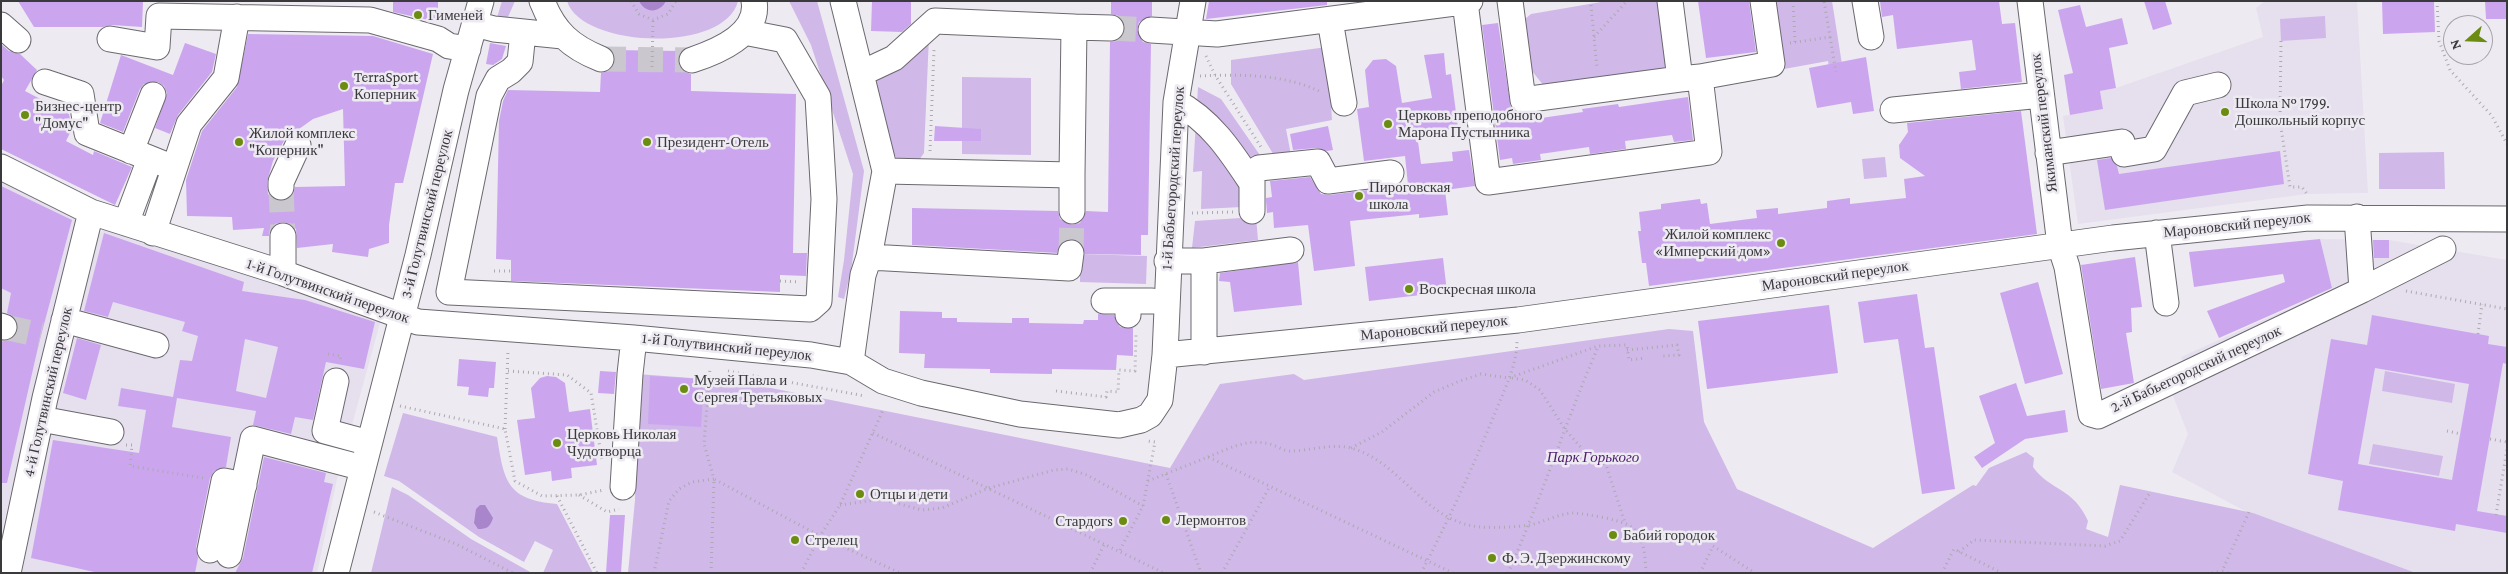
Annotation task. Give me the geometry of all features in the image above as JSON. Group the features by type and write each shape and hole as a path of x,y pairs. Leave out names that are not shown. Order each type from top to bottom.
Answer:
{"street":[{"path":"542,1 550,21 563,36 580,50 601,59"},
{"path":"692,60 712,53 744,32 750,23 754,1"},
{"path":"843,1 885,171 869,257 863,275 851,362"},
{"name":"1-й Бабьегородский переулок","path":"851,362 883,381 921,394 1020,414 1118,425 1141,420 1150,415 1160,400 1165,355 1176,102 1195,42 1193,1"},
{"path":"1151,30 1195,42 1217,34 1470,1"},
{"path":"1510,1 1523,100 1690,78 1772,64 1763,1"},
{"path":"1465,2 1488,182 1709,152 1670,1"},
{"path":"1865,1 1871,37"},
{"name":"Якиманский переулок","path":"2030,1 2060,245"},
{"path":"478,13 494,29 563,36"},
{"name":"3-й Голутвинский переулок","path":"336,573 418,256 454,100 478,13"},
{"path":"110,39 157,47 159,16 370,20 438,39 449,46 468,49"},
{"path":"126,223 156,161 226,78 237,17"},
{"path":"862,73 894,58 935,20 1111,28"},
{"path":"1330,20 1344,103"},
{"path":"1072,211 1074,27"},
{"path":"523,32 520,62 512,71 498,79 489,96 449,292 810,309 814,292 824,199 818,97 785,40 744,32"},
{"path":"45,82 84,83 87,133 156,161"},
{"path":"2048,153 2122,142 2124,154 2154,149 2185,93 2218,85"},
{"path":"153,95 156,161 153,222"},
{"path":"1894,110 2041,95"},
{"path":"1176,102 1195,112 1225,142 1251,182"},
{"path":"281,187 281,182 298,145"},
{"path":"1242,211 1252,173 1259,168 1318,162 1328,182 1391,173"},
{"path":"885,171 1072,175"},
{"name":"1-й Голутвинский переулок","path":"2,172 91,212 126,223 153,222 283,273 418,322 634,338 811,355 851,362"},
{"name":"4-й Голутвинский переулок","path":"8,573 41,419 55,331 91,212"},
{"path":"2357,217 2367,288 2443,249"},
{"name":"Мароновский переулок","path":"1165,355 1518,320 2157,233 2308,218 2507,219"},
{"path":"2157,233 2166,303"},
{"path":"283,236 283,273"},
{"name":"2-й Бабьегородский переулок","path":"2060,245 2067,267 2091,414 2098,416 2367,288"},
{"path":"1168,261 1204,261 1291,250"},
{"path":"869,257 1069,268 1071,253"},
{"path":"418,256 456,257"},
{"path":"1204,261 1204,352"},
{"path":"814,292 859,307"},
{"path":"1104,301 1136,313"},
{"path":"55,331 156,345"},
{"path":"614,483 634,338"},
{"path":"336,382 325,431 369,443"},
{"path":"41,419 117,438"},
{"path":"219,552 234,483 253,439 363,468"}],"path":[{"path":"631,1 639,14 654,20 668,14 676,1"},
{"path":"1594,37 1628,1"},
{"path":"1793,1 1795,42"},
{"path":"1824,1 1836,72"},
{"path":"2437,1 2439,41 2450,70 2492,116 2507,144"},
{"path":"1591,5 1599,90"},
{"path":"652,67 654,20"},
{"path":"930,172 935,20"},
{"path":"1769,46 1830,37"},
{"path":"2282,41 2280,121 2290,187 2302,187 2307,194"},
{"path":"1195,42 1274,166"},
{"path":"1194,77 1264,76 1305,84 1344,103"},
{"path":"1186,214 1242,211"},
{"path":"780,281 814,292"},
{"path":"2367,288 2507,309"},
{"path":"2478,334 2482,304"},
{"path":"1056,390 1106,397 1107,391 1118,392 1119,370 1135,371 1136,313"},
{"path":"1421,573 1482,443 1509,378 1517,352 1518,320"},
{"path":"509,328 505,429 514,480 542,496 607,490 614,483"},
{"path":"1509,378 1598,346 1627,345 1629,360 1645,358"},
{"path":"1627,350 1677,345 1678,354 1663,356"},
{"path":"1508,573 1530,525 1564,428 1598,346"},
{"path":"710,368 704,444 714,479 711,573"},
{"path":"508,371 567,375 591,393 602,461"},
{"path":"1350,448 1382,432 1434,392 1481,374 1524,380 1540,390 1564,428 1585,452 1606,465 1625,523"},
{"path":"380,402 505,429"},
{"path":"800,573 820,536 840,505 884,410"},
{"path":"2447,431 2461,434"},
{"path":"873,433 1120,550 1164,573"},
{"path":"117,438 132,446 130,466 234,483"},
{"path":"2490,439 2507,442"},
{"path":"1148,481 1239,444 1255,441 1271,444 1289,451 1312,448 1350,448 1387,466 1420,498 1447,518 1480,527 1530,525 1573,513 1625,523 1636,529 1644,548 1646,573"},
{"path":"1120,550 1142,506 1155,442"},
{"path":"2496,514 2507,449"},
{"path":"1208,456 1453,573"},
{"path":"840,505 881,499 922,510 942,508 990,488 1054,470 1068,469 1088,475 1142,506"},
{"path":"1166,474 1201,573"},
{"path":"654,573 668,501 679,489 692,482 714,479 820,536 900,573"},
{"path":"1222,573 1270,486"},
{"path":"1960,552 1974,540 2105,546 2120,541 2151,492"},
{"path":"557,495 597,573"},
{"path":"354,504 456,544 513,573"},
{"path":"2222,570 2249,512"},
{"path":"1090,573 1105,543"},
{"path":"1700,573 1713,546 1755,573"},
{"path":"1942,573 1954,549 2002,573"},
{"path":"2212,573 2222,570 2228,573"}],"shaded area":[{"path":"639,1 666,1 656,10 648,10"},
{"name":"Школа № 1799. Дошкольный корпус","path":"2265,1 2357,1 2368,193 2307,194 2078,224 2063,116 2103,109 2100,91 2116,88 2263,37 2256,8"},
{"path":"1,179 73,213 76,224 1,534"},
{"path":"108,227 377,317 380,323 337,479 317,573 22,573 56,400 100,233"},
{"path":"2320,239 2389,240 2507,260 2507,573 2416,573 2243,510 2172,472 2188,434 2171,391 2192,381 2181,357 2332,289"},
{"path":"480,505 485,505 493,518 491,524 484,529 478,529 474,523 476,509"}],"green space":[{"path":"502,1 515,1 508,17 496,21"},
{"path":"567,1 738,1 727,18 708,30 682,37 653,39 624,36 598,28 578,17"},
{"path":"789,1 817,1 864,171 851,271 844,299 838,297 853,174 811,45"},
{"path":"1607,1 1663,1 1671,72 1544,86 1532,71 1525,19 1531,14"},
{"path":"1770,1 1832,1 1844,77 1831,79 1828,61 1784,69 1778,67"},
{"path":"2325,16 2326,38 2281,41 2280,19"},
{"path":"929,36 924,153 919,160 898,160 890,149 872,81"},
{"path":"1327,47 1332,120 1286,129 1291,155 1275,157 1231,84 1231,60"},
{"path":"962,77 1031,78 1031,155 962,154"},
{"path":"1198,87 1221,99 1264,161 1254,155 1244,161 1242,207 1201,209 1202,171 1193,172"},
{"path":"2444,152 2445,189 2379,189 2379,153"},
{"path":"1885,157 1887,177 1864,179 1862,159"},
{"path":"1256,217 1258,240 1192,248 1195,221"},
{"path":"1080,254 1147,256 1146,284 1080,282"},
{"name":"Парк Горького","path":"1669,329 1693,331 1704,422 1737,489 1873,548 1973,485 1976,486 1989,468 2026,452 2034,458 2033,467 2040,475 2068,495 2082,510 2088,521 2086,529 2108,537 2120,485 2253,513 2416,573 628,573 635,500 637,374 718,380 771,388 1170,468 1220,384 1294,374 1304,380"},
{"path":"2385,371 2455,384 2452,403 2382,391"},
{"path":"403,413 497,437 502,465 511,486 518,493 528,498 557,504 593,573 543,573 553,550 535,541 524,562 479,537 399,481 384,476"},
{"path":"2373,444 2443,456 2439,476 2369,464"},
{"path":"392,487 408,495 471,539 532,573 371,573"}],"building":[{"path":"18,1 143,1 142,27 112,25 103,27 34,27"},
{"name":"Гименей","path":"393,1 438,1 438,22 393,12"},
{"path":"872,1 911,1 911,24 902,32 871,31"},
{"path":"1111,1 1152,1 1152,16 1139,22 1137,30 1143,42 1151,44 1148,235 1141,235 1141,255 1085,254 1080,242 1072,239 1060,244 1057,253 912,245 912,208 1058,211 1060,219 1072,225 1080,223 1086,211 1108,212 1110,42 1117,41 1123,36 1125,28 1119,16 1111,14"},
{"path":"1209,1 1327,1 1327,5 1206,19"},
{"path":"1698,1 1749,1 1756,52 1706,58"},
{"path":"1880,1 1999,1 2002,24 2015,23 2022,82 1961,89 1959,72 1976,70 1972,40 1897,49 1893,15 1882,17"},
{"path":"2144,1 2165,1 2172,24 2153,30"},
{"path":"2382,1 2434,1 2435,32 2383,34"},
{"path":"2485,1 2507,1 2507,19 2493,19 2493,15 2486,15"},
{"path":"2080,5 2086,27 2122,18 2128,44 2109,48 2116,88 2100,91 2103,109 2070,115 2064,75 2073,73 2058,10"},
{"path":"1498,23 1513,122 1583,112 1582,109 1618,104 1619,107 1688,97 1693,140 1674,142 1672,135 1625,141 1626,149 1590,154 1589,147 1540,154 1541,160 1513,164 1512,158 1500,160 1482,25"},
{"name":"Жилой комплекс \"Коперник\"","path":"248,34 373,36 433,54 403,183 395,183 389,225 389,243 369,249 368,257 332,252 333,244 297,248 296,229 291,224 283,222 275,224 270,229 269,236 262,236 264,228 233,230 232,217 187,216 186,180 202,131 237,87","holes":["343,109 345,186 295,187 293,195 288,200 281,201 273,199 268,194 267,182 273,161 285,139 313,119"]},
{"path":"185,43 216,54 212,72 178,115 170,134 155,128 167,93 164,86 158,82 144,84 140,89 123,132 100,123 121,55 173,75"},
{"path":"490,43 506,46 502,59 493,65 486,64"},
{"path":"1,44 9,51 20,54 37,70 25,91 69,114 72,129 66,141 93,155 94,151 132,167 115,205 1,149 1,86 4,80 1,76"},
{"name":"Президент-Отель","path":"612,50 681,51 678,64 683,71 691,74 691,91 796,94 793,253 807,253 806,276 780,275 780,292 511,281 511,260 496,259 499,121 503,101 508,90 600,92 601,73 609,71 614,64 615,57"},
{"path":"1444,53 1446,75 1451,74 1458,128 1417,134 1421,164 1453,161 1452,152 1469,150 1475,186 1445,190 1448,215 1419,218 1419,214 1350,221 1355,266 1314,271 1308,225 1274,228 1273,212 1267,213 1266,198 1272,197 1270,181 1310,177 1321,194 1329,195 1408,185 1405,156 1364,161 1357,109 1369,107 1365,70 1373,60 1386,59 1396,66 1402,103 1432,98 1424,55"},
{"path":"1866,57 1874,111 1853,114 1851,102 1817,108 1809,68"},
{"path":"2021,111 2037,234 1649,286 1646,263 1642,263 1638,231 1641,231 1639,212 1661,209 1661,204 1700,199 1701,204 1707,203 1710,224 1757,218 1756,210 1778,208 1778,214 1827,208 1827,201 1850,198 1850,204 1906,198 1904,179 1925,176 1900,158 1899,145 1908,132 1907,123"},
{"path":"935,126 981,129 981,141 934,141"},
{"path":"1328,126 1333,150 1327,151 1317,148 1293,150 1290,134"},
{"path":"2280,151 2284,184 2105,210 2097,160 2111,158 2117,166 2119,174"},
{"path":"1,186 72,220 39,343 7,483 1,483 1,342 14,337 18,325 14,317 7,313 11,293 1,288"},
{"path":"104,233 244,282 242,291 305,300 375,322 364,369 326,362 313,420 295,417 291,434 253,425 256,411 177,398 172,427 231,437 226,467 214,471 210,478 196,547 198,558 195,573 99,573 31,558 53,440 139,453 146,410 118,406 121,388 173,397 180,360 192,361 198,336 182,331 185,322 113,302 108,317 84,311","holes":["245,339 278,347 266,398 236,391"]},
{"path":"2320,239 2332,288 2219,338 2207,311 2285,282 2283,274 2194,287 2189,252"},
{"path":"2373,240 2389,240 2389,258 2374,258"},
{"path":"2135,257 2142,307 2131,308 2132,332 2126,333 2134,383 2101,389 2081,265"},
{"path":"1443,258 1447,292 1369,301 1365,267"},
{"path":"1298,262 1302,305 1234,312 1230,282 1219,281 1220,273"},
{"path":"2038,282 2063,374 2025,384 2000,293"},
{"path":"1917,294 1925,348 1934,347 1955,489 1922,494 1898,339 1864,343 1858,302"},
{"path":"1829,305 1838,373 1707,389 1698,321"},
{"path":"900,311 942,312 942,318 957,318 957,322 1012,323 1012,318 1029,318 1029,323 1083,324 1084,320 1098,320 1098,314 1114,315 1120,327 1133,328 1133,356 1117,355 1116,370 1052,369 1052,374 990,373 990,369 924,368 925,354 899,353"},
{"path":"2372,315 2489,336 2488,344 2507,347 2507,364 2503,363 2477,511 2507,516 2507,533 2456,524 2455,531 2338,510 2343,481 2308,474 2331,339 2367,345","holes":["2375,368 2469,384 2452,480 2358,464"]},
{"path":"77,338 101,345 86,400 63,393"},
{"path":"459,359 496,362 494,388 489,388 488,397 468,395 469,387 457,386"},
{"path":"600,371 616,372 614,394 598,393"},
{"name":"Церковь Николая Чудотворца","path":"547,376 556,377 565,383 569,412 590,409 597,465 571,468 572,478 552,481 551,471 525,475 517,420 535,418 531,388 540,378"},
{"path":"650,376 704,379 701,427 648,424"},
{"path":"2016,383 2027,416 2065,410 2068,432 2025,439 1982,468 1974,457 1995,443 1979,396"},
{"path":"264,457 326,473 324,482 333,484 312,573 235,573 243,558"},
{"path":"610,515 625,515 621,573 606,573"}],"tunnel":[{"path":"1111,28 1151,30"},
{"path":"601,59 692,60"},
{"path":"281,187 283,236"},
{"path":"1071,253 1072,211"},
{"path":"4,327 41,335"}],"place":[{"name":"Гименей","path":"418,15"},
{"name":"TerraSport Коперник","path":"344,86"},
{"name":"Школа № 1799. Дошкольный корпус","path":"2225,112"},
{"name":"Бизнес-центр \"Домус\"","path":"25,115"},
{"name":"Церковь преподобного Марона Пустынника","path":"1388,124"},
{"name":"Жилой комплекс \"Коперник\"","path":"239,142"},
{"name":"Президент-Отель","path":"647,142"},
{"name":"Пироговская школа","path":"1359,196"},
{"name":"Жилой комплекс «Имперский дом»","path":"1781,243"},
{"name":"Воскресная школа","path":"1409,289"},
{"name":"Музей Павла и Сергея Третьяковых","path":"684,389"},
{"name":"Церковь Николая Чудотворца","path":"557,443"},
{"name":"Отцы и дети","path":"860,494"},
{"name":"Лермонтов","path":"1166,520"},
{"name":"Стардогs","path":"1123,521"},
{"name":"Бабий городок","path":"1613,535"},
{"name":"Стрелец","path":"795,540"},
{"name":"Ф. Э. Дзержинскому","path":"1492,558"}]}
